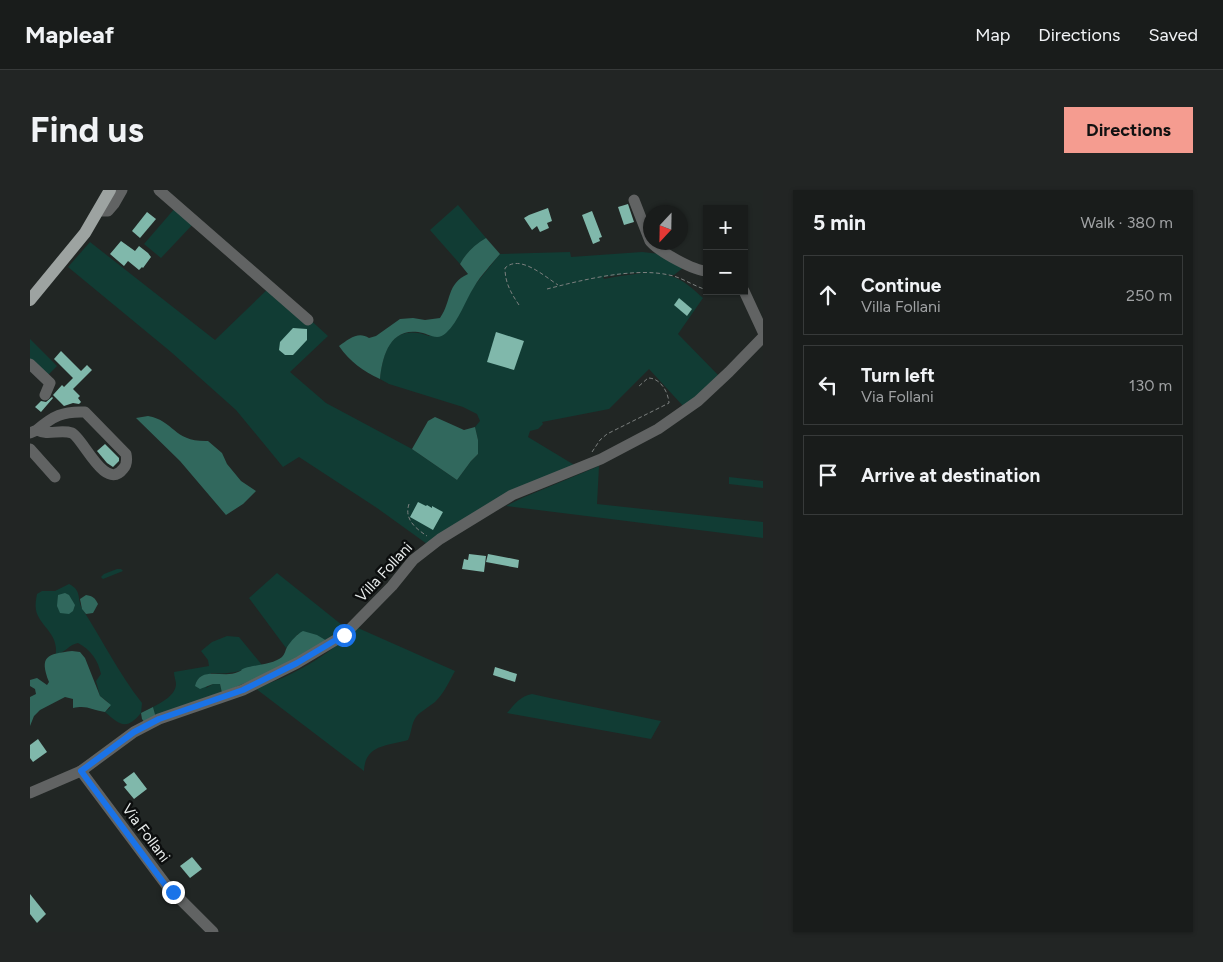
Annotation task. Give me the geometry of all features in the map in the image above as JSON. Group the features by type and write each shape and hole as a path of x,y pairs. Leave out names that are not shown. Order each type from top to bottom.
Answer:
{"main road":[{"path":"30,300 84,235 110,190"}],"street":[{"path":"98,211 108,211 122,190"},
{"path":"159,190 308,320"},
{"path":"634,200 643,222"},
{"path":"662,250 703,271"},
{"path":"746,295 763,332"},
{"name":"Villa Follani","path":"30,793 81,771 134,732 159,719 243,690 297,663 344,635 392,586 413,560 435,542 512,495 591,463 658,429 698,401 763,337"},
{"path":"30,364 50,384 49,390 45,395"},
{"path":"85,412 126,454 127,461 124,469 114,474 107,473 96,464 79,438 72,434 63,431 52,433 33,432 53,417 64,413 85,412"},
{"path":"30,449 54,476"},
{"name":"Via Follani","path":"81,771 166,886 213,932"}],"path":[{"path":"519,305 509,289 505,277 505,268 510,264 518,263 530,268 559,286"},
{"path":"547,289 575,282 648,273 668,274 703,289"},
{"path":"591,463 591,454 600,440 616,429 626,426 669,403 666,391 656,380 648,378 638,387"},
{"path":"409,504 407,512 412,524 435,542"}],"green space":[{"path":"458,205 486,238 465,256 460,264 430,230"},
{"path":"176,207 194,223 161,258 144,244"},
{"path":"486,238 500,254 483,274 451,328 443,336 436,337 418,332 408,332 400,335 389,346 385,354 380,379 357,366 343,352 339,346 350,339 361,335 369,338 376,336 400,319 413,318 425,320 440,318 456,283 468,274 460,264 471,249"},
{"path":"90,242 215,340 272,285 328,336 290,372 326,403 412,449 457,480 478,454 478,440 475,427 480,421 477,414 463,407 389,384 380,379 381,368 387,349 398,336 407,333 417,333 429,336 455,321 474,286 500,254 570,252 571,257 642,252 660,254 684,267 674,275 664,275 680,280 703,298 678,334 720,377 684,407 649,369 609,409 542,422 543,424 538,429 530,431 528,437 576,466 427,544 377,508 299,457 283,467 236,410 171,352 68,267","holes":["634,273 643,273 604,279 603,277"]},
{"path":"30,339 57,366 46,377 30,362"},
{"path":"148,416 164,422 188,438 208,441 222,453 227,464 241,481 256,491 243,504 226,515 180,461 136,418"},
{"path":"435,417 464,430 475,427 478,440 478,454 457,480 412,449 428,421"},
{"path":"599,466 597,504 763,522 763,538 506,506"},
{"path":"729,477 763,481 763,488 729,484"},
{"path":"117,569 123,571 103,579 101,577 104,574"},
{"path":"277,573 347,629 327,641 298,634 286,648 249,598"},
{"path":"69,584 78,592 83,610 118,669 142,703 141,713 136,719 127,724 119,723 105,712 110,708 108,702 100,696 96,681 101,674 96,660 90,652 78,643 56,654 54,640 38,616 36,610 37,594 42,591 55,591"},
{"path":"65,593 69,595 75,605 73,611 69,614 60,613 57,606 58,595"},
{"path":"86,595 94,598 98,604 93,613 86,614 82,609 80,599"},
{"path":"358,628 455,671 438,699 416,717 408,740 386,745 373,751 365,762 364,771 255,688 283,678 310,664"},
{"path":"303,631 317,635 327,641 282,667 222,693 220,684 213,684 200,689 195,686 202,676 207,674 232,674 245,668 279,659 283,656 292,640"},
{"path":"227,636 239,637 262,665 232,673 211,673 206,688 213,684 220,684 222,693 156,718 153,707 174,692 176,683 174,672 209,666 208,660 201,651 212,642"},
{"path":"80,652 85,658 100,696 111,705 105,712 86,707 73,708 73,699 65,697 40,710 34,716 30,726 30,697 36,694 35,689 30,686 30,680 37,678 47,685 49,682 45,662 47,658 56,653"},
{"path":"532,694 661,721 651,739 507,713 521,699"},
{"path":"153,707 156,718 145,723 141,713"}],"building":[{"path":"628,204 634,222 624,225 618,207"},
{"path":"548,208 552,221 547,223 549,228 540,232 537,226 532,230 524,218"},
{"path":"592,211 602,237 599,238 600,241 593,244 582,215"},
{"path":"147,212 156,219 140,238 132,231"},
{"path":"121,241 135,251 139,246 148,253 151,257 143,268 139,270 128,261 124,266 110,254"},
{"path":"679,298 692,309 687,316 674,305"},
{"path":"293,328 307,329 307,340 293,355 285,355 279,350 280,342"},
{"path":"496,332 524,341 514,370 487,362"},
{"path":"61,351 81,371 87,365 92,370 73,389 80,396 78,398 81,402 79,404 73,403 64,406 53,395 62,385 64,387 73,378 54,359"},
{"path":"52,397 41,412 35,407 41,401 46,402"},
{"path":"105,444 119,458 119,461 113,467 97,451"},
{"path":"418,502 443,512 433,530 410,517"},
{"path":"469,554 486,556 484,572 462,569 464,559 468,560"},
{"path":"488,554 519,560 518,568 486,562"},
{"path":"495,667 517,674 515,682 493,675"},
{"path":"38,739 47,752 33,762 30,758 30,745"},
{"path":"134,772 147,789 134,799 124,787 127,785 123,780"},
{"path":"192,857 202,869 190,878 180,866"},
{"path":"30,894 46,914 37,923 30,914"}],"route":[{"path":"173,892 166,886 81,771 134,732 159,719 243,690 297,663 344,635"}]}
